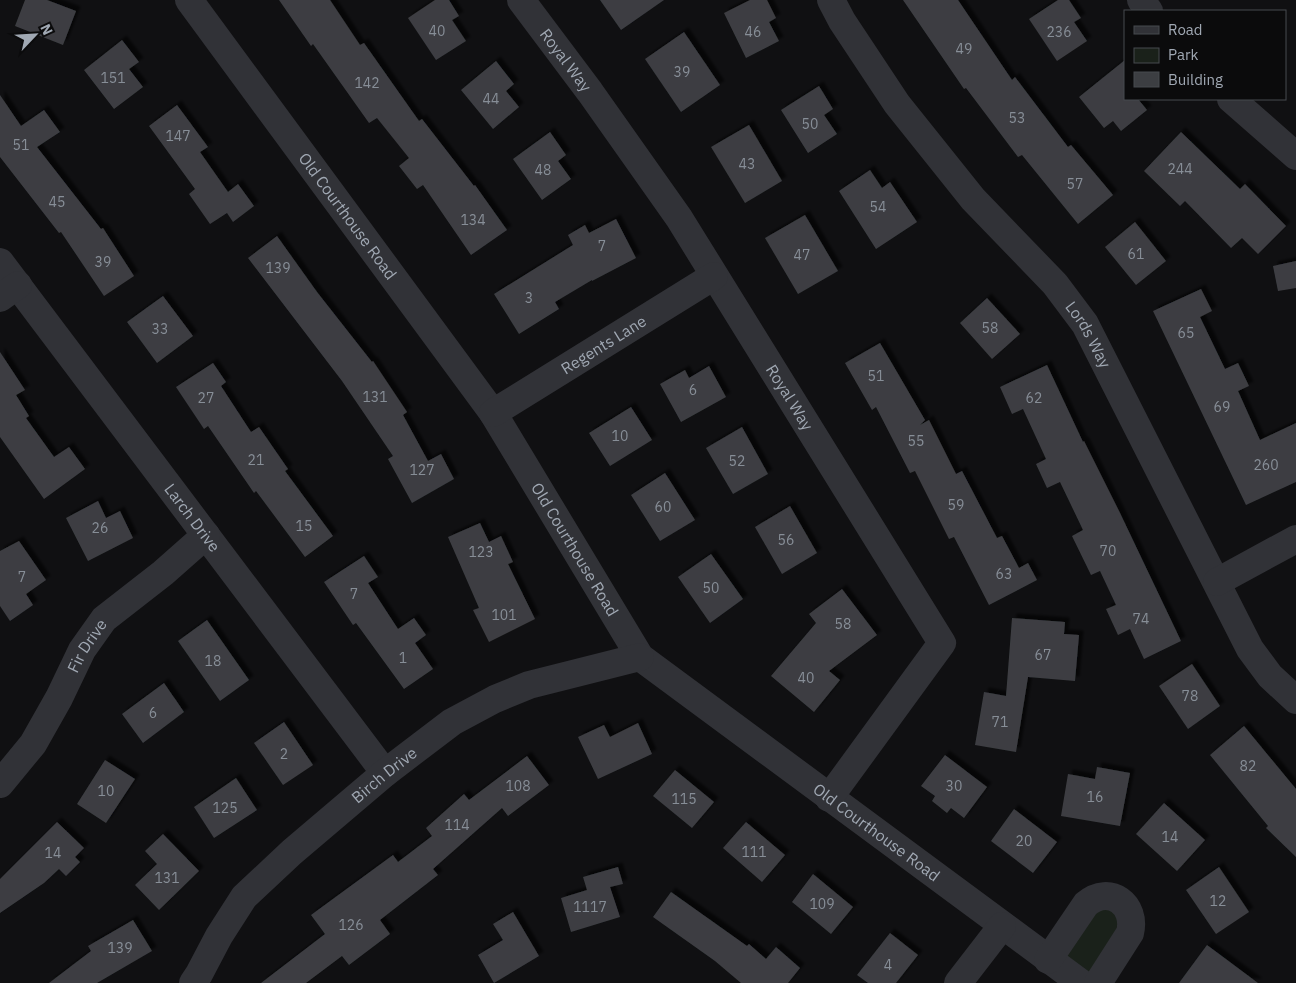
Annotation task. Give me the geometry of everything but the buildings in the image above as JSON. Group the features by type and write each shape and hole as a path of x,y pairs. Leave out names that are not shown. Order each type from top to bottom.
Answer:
{"street":[{"name":"Old Courthouse Road","path":"189,0 493,413 640,657 1081,983"},
{"name":"Royal Way","path":"521,0 590,92 668,202 942,643 829,798"},
{"name":"Lords Way","path":"831,0 842,21 897,104 973,199 1055,284 1084,324 1250,649 1270,676 1296,700"},
{"path":"1232,100 1296,156"},
{"name":"Larch Drive","path":"0,262 9,291 206,535 385,773"},
{"name":"Regents Lane","path":"493,413 714,276"},
{"name":"Fir Drive","path":"0,784 33,744 59,698 82,650 104,619 163,573 206,535"},
{"path":"1217,582 1296,539"},
{"name":"Birch Drive","path":"193,983 219,936 244,897 292,852 385,773 452,722 495,699 529,685 640,657"},
{"path":"1048,960 1086,904 1104,896 1112,896 1119,899 1129,913 1130,933 1098,983"},
{"path":"958,983 1002,926"}],"green space":[{"path":"1086,904 1125,905 1098,983 1048,960"}]}
